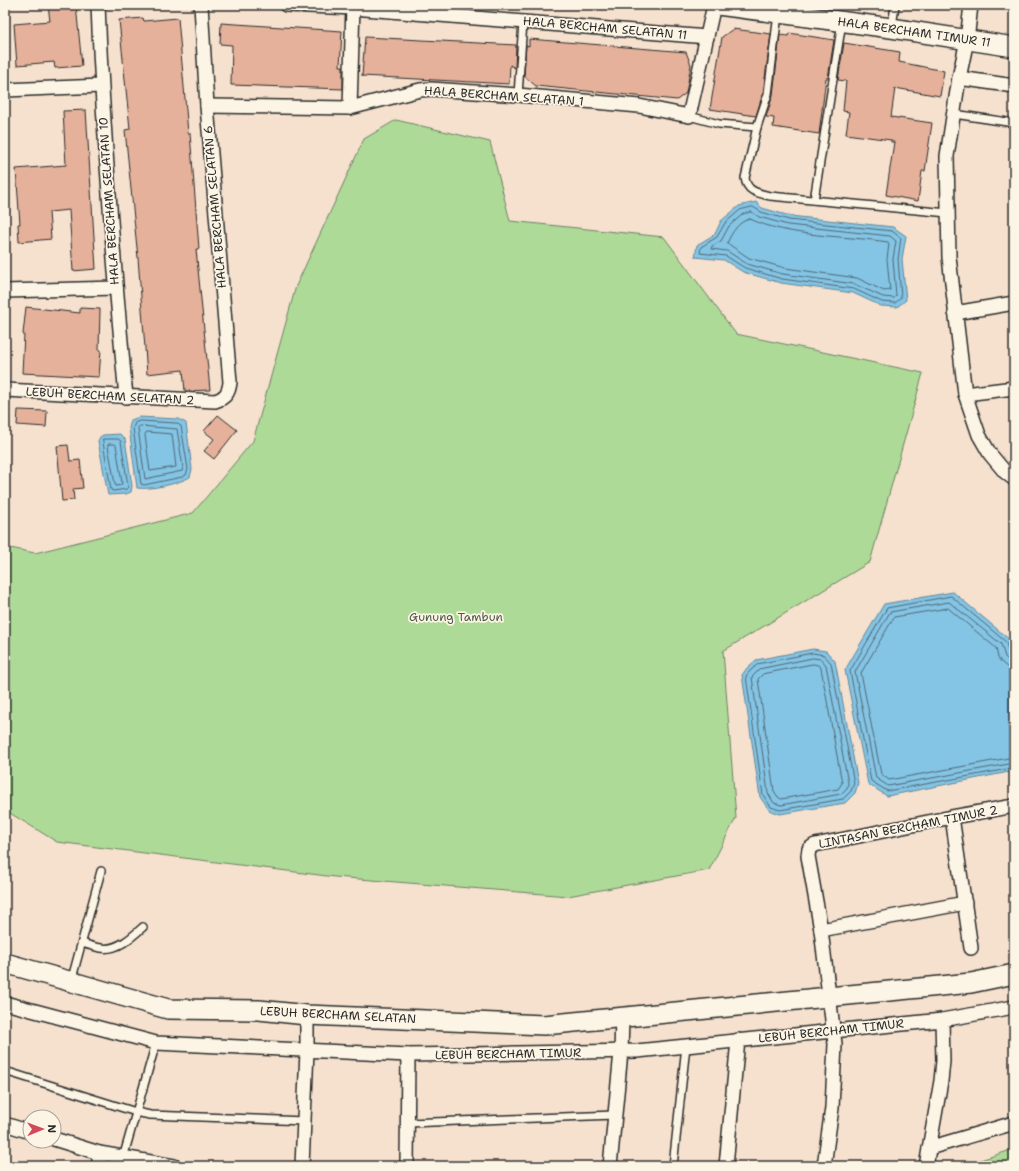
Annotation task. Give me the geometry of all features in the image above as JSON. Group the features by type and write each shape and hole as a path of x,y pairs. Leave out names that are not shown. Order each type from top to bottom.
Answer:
{"street":[{"name":"HALA BERCHAM SELATAN 10","path":"98,5 101,86 116,288 126,397"},
{"name":"HALA BERCHAM SELATAN 6","path":"201,5 207,106 230,382 229,390 226,395 220,400 215,401"},
{"name":"HALA BERCHAM SELATAN 11","path":"286,5 353,7 708,37"},
{"path":"689,116 714,5"},
{"name":"HALA BERCHAM TIMUR 11","path":"718,5 779,10 842,22 1014,47"},
{"path":"971,5 967,40 959,78 947,156 949,257 965,394 982,441 990,454 1005,472 1014,479"},
{"path":"350,108 353,7"},
{"path":"959,78 1014,86"},
{"path":"5,90 101,86"},
{"name":"HALA BERCHAM SELATAN 1","path":"207,106 350,108 420,90 431,89 639,106 689,116"},
{"path":"5,291 116,288"},
{"path":"955,313 1014,303"},
{"path":"965,394 1014,388"},
{"name":"LEBUH BERCHAM SELATAN 2","path":"5,390 215,401"},
{"name":"LINTASAN BERCHAM TIMUR 2","path":"824,1166 832,1108 835,1044 821,930 808,856 809,849 812,846 952,817 1014,806"},
{"path":"952,817 971,948"},
{"path":"821,930 965,903"},
{"name":"LEBUH BERCHAM SELATAN","path":"6,966 71,982 168,1009 259,1010 307,1015 544,1025 830,998"},
{"path":"830,998 971,983 1014,974"},
{"name":"LEBUH BERCHAM TIMUR","path":"5,1003 156,1043 408,1055 621,1052 942,1020 1014,1007"},
{"path":"302,1166 307,1015"},
{"path":"610,1166 621,1052 622,1018"},
{"path":"926,1166 941,1081 943,1061 942,1020"},
{"path":"726,1166 738,1040"},
{"path":"407,1166 408,1055"},
{"path":"929,1148 1014,1123"},
{"path":"5,1124 22,1129"},
{"path":"62,1143 99,1160 123,1158 174,1166"}],"lane":[{"path":"891,28 894,5"},
{"path":"779,10 768,94 757,127 746,169 746,185 749,189 758,194 770,196 948,213"},
{"path":"518,95 523,22"},
{"path":"814,200 842,22"},
{"path":"954,114 1014,123"},
{"path":"689,116 720,124 757,127"},
{"path":"71,982 101,872"},
{"path":"82,943 102,949 120,945 143,927"},
{"path":"123,1158 156,1043"},
{"path":"673,1166 686,1046"},
{"path":"5,1071 150,1115 304,1121"},
{"path":"408,1123 615,1115"}],"green space":[{"name":"Gunung Tambun","path":"396,120 490,142 510,221 664,237 736,334 923,373 870,562 723,651 736,818 709,870 568,896 335,877 57,842 5,810 5,547 35,553 193,513 253,441 296,286 364,139"},
{"path":"1014,1149 1014,1166 962,1166"}],"water":[{"path":"756,202 762,208 790,216 893,227 906,236 902,259 906,300 897,307 881,306 853,293 781,283 743,272 724,260 695,257 697,245 715,234 721,221 739,206"},
{"path":"139,417 178,419 186,423 192,469 190,477 164,486 137,488 129,428 131,420"},
{"path":"120,434 125,439 132,486 131,492 126,494 108,495 98,441 103,435"},
{"path":"953,592 1010,640 1014,664 1014,771 887,796 868,784 845,670 884,604"},
{"path":"813,649 826,651 835,661 858,783 855,793 845,803 780,814 769,810 760,797 742,675 756,660"}],"building":[{"path":"48,5 76,5 82,66 55,68 54,62 17,65 14,24 50,21"},
{"path":"143,18 144,21 178,18 188,133 190,133 199,249 196,249 210,390 185,391 183,370 147,374 138,258 125,130 130,129 119,20"},
{"path":"221,23 342,31 340,66 343,66 343,89 231,85 232,45 220,44"},
{"path":"733,29 771,34 763,93 756,116 710,109 722,37"},
{"path":"789,33 834,40 828,78 826,78 819,134 773,127 774,118 766,117 773,95 780,35 788,36"},
{"path":"365,37 516,45 515,68 510,65 509,84 362,76"},
{"path":"529,39 686,52 691,65 686,93 677,100 536,86 524,76 526,45 529,46"},
{"path":"844,43 900,52 899,62 944,71 940,96 895,88 891,117 932,123 925,171 922,171 918,201 886,195 894,142 891,142 891,140 846,134 849,112 843,111 846,81 838,80"},
{"path":"86,110 96,269 73,271 69,210 49,212 51,239 19,242 18,224 20,224 16,169 66,165 63,111"},
{"path":"26,307 80,313 80,308 100,309 99,350 101,350 99,377 22,373 23,334"},
{"path":"18,410 47,411 46,427 17,425"},
{"path":"218,415 237,430 214,459 204,451 214,439 204,431"},
{"path":"68,445 70,461 80,460 83,488 73,489 74,500 62,501 57,446"}]}
